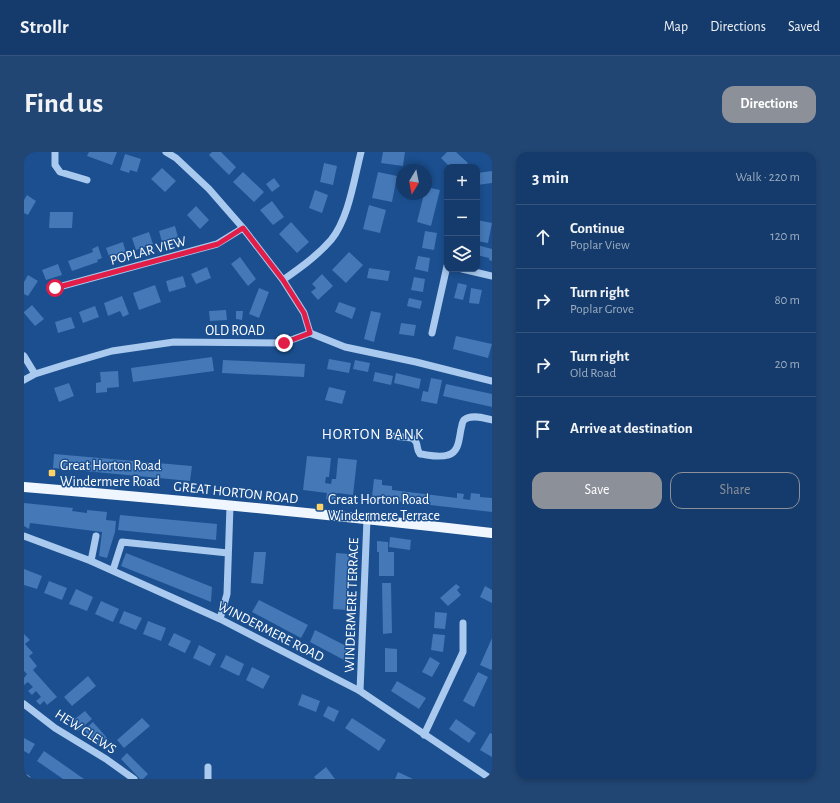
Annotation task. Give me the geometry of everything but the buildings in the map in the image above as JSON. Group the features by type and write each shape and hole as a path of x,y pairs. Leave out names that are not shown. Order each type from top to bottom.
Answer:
{"main road":[{"name":"GREAT HORTON ROAD","path":"24,487 367,519 492,533"}],"street":[{"path":"56,152 55,165 60,172 87,180"},
{"path":"166,152 176,158 209,189 243,228 283,280 304,313 310,333 345,347 416,362 492,381"},
{"path":"283,280 311,260 331,239 338,228 350,198 361,152"},
{"name":"POPLAR VIEW","path":"55,288 218,244 243,228"},
{"path":"432,332 446,272"},
{"path":"475,272 492,276"},
{"name":"OLD ROAD","path":"24,380 35,374 112,351 174,342 284,343 310,333"},
{"path":"24,356 35,374"},
{"path":"392,436 412,438 417,442 418,451 420,454 438,456 448,455 454,452 457,448 464,420 474,417 492,420"},
{"path":"220,619 227,594 230,506"},
{"name":"WINDERMERE TERRACE","path":"360,691 367,519"},
{"name":"WINDERMERE ROAD","path":"24,536 92,561 220,619 360,691 491,779"},
{"path":"92,561 96,536"},
{"path":"113,570 122,542 228,553"},
{"path":"424,735 463,652 463,623"},
{"name":"HEW CLEWS","path":"24,704 55,728 106,759 134,779"},
{"path":"208,767 208,779"}],"place":[{"name":"Great Horton Road Windermere Road","path":"52,473"},
{"name":"Great Horton Road Windermere Terrace","path":"320,507"}],"district":[{"name":"HORTON BANK","path":"373,434"}],"route":[{"path":"55,288 218,244 243,228 283,280 304,313 310,333 284,343"}]}
